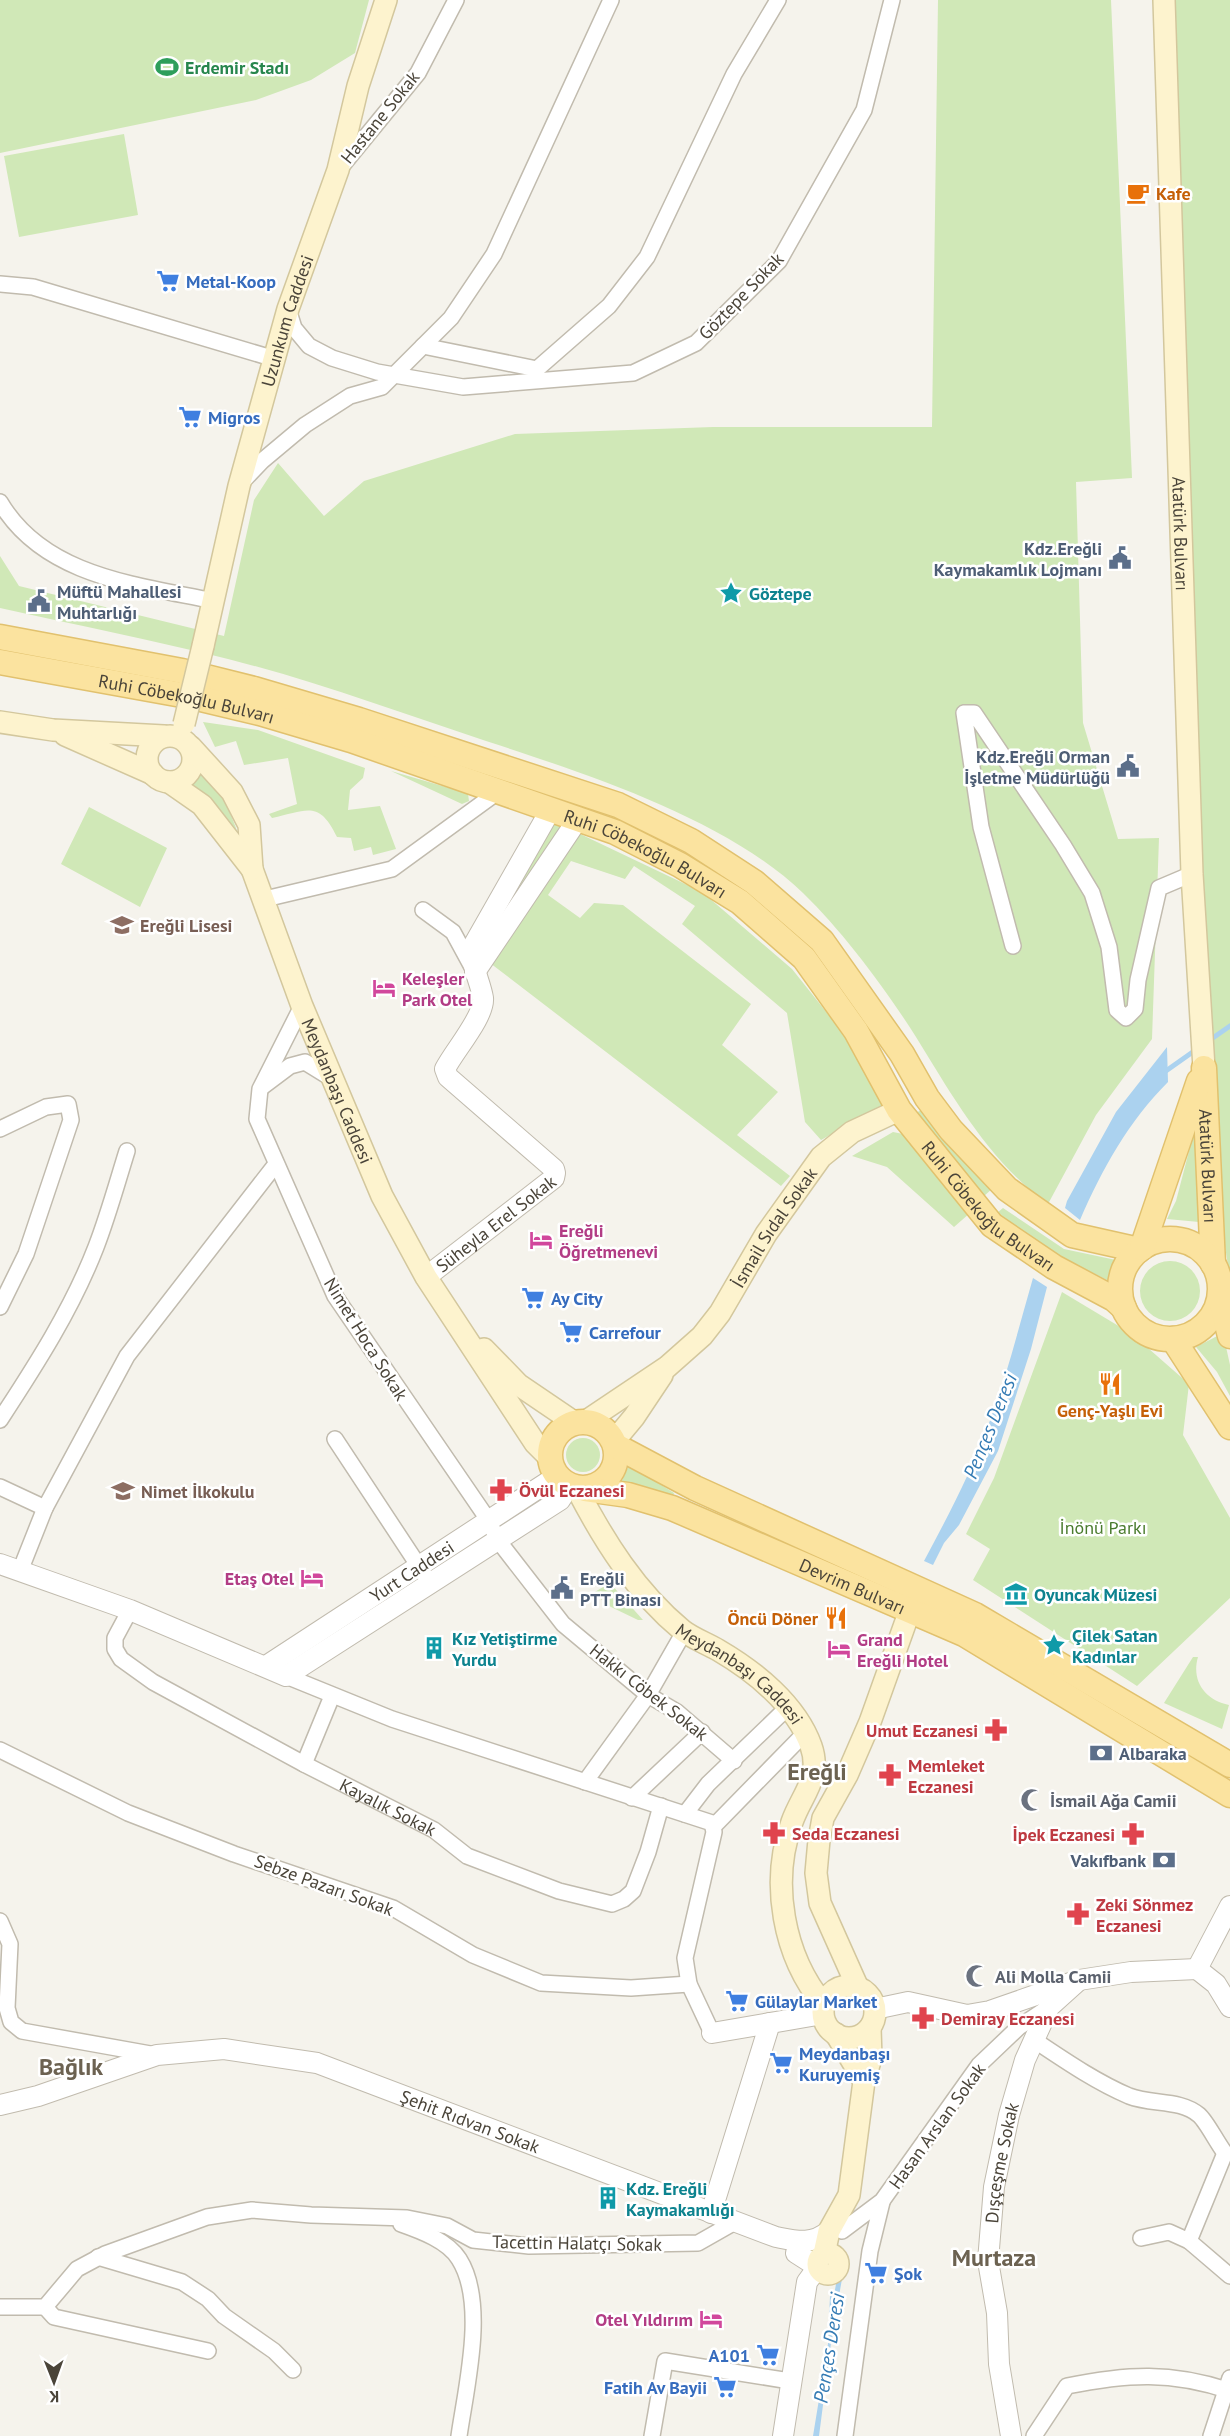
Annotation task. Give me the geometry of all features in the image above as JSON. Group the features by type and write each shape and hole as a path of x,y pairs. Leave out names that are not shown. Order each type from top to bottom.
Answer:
{"main road":[{"name":"Uzunkum Caddesi","path":"180,736 214,601 239,486 288,309 338,170 358,86 386,0"},
{"name":"Atatürk Bulvarı","path":"1164,0 1192,874 1214,1264 1230,1336"},
{"name":"Ruhi Cöbekoğlu Bulvarı","path":"0,637 182,671 254,689 370,723 618,806 691,841 754,882 822,942 902,1054 927,1098 951,1130 1007,1189 1072,1235 1141,1249"},
{"name":"Ruhi Cöbekoğlu Bulvarı","path":"0,662 193,697 260,713 373,747 615,832 680,865 740,902 804,958 856,1031 899,1110 983,1215 1009,1239 1054,1267 1114,1299 1124,1308"},
{"path":"0,722 53,730 180,736"},
{"name":"Meydanbaşı Caddesi","path":"53,730 161,778 202,805 252,868 302,1006 382,1196 443,1304 535,1443 568,1479 596,1527 644,1595 684,1632 748,1670 770,1687 805,1733 812,1748 815,1769 812,1784 793,1821 782,1857 781,1881 785,1927 809,1986 826,2004"},
{"path":"180,736 194,761 192,768 183,779 161,778 148,768 148,752 151,745 180,736"},
{"name":"Meydanbaşı Caddesi","path":"180,736 226,784 241,809 249,825 252,868"},
{"name":"Atatürk Bulvarı","path":"1141,1249 1203,1061"},
{"path":"899,1110 927,1098"},
{"name":"İsmail Sıdal Sokak","path":"580,1422 667,1366 702,1336 720,1313 766,1234 821,1157 852,1132 899,1110"},
{"path":"983,1215 1007,1189"},
{"name":"Atatürk Bulvarı","path":"1124,1308 1120,1282 1124,1268 1141,1249 1157,1241 1173,1239 1189,1243 1203,1252 1214,1264"},
{"path":"1124,1308 1132,1322 1143,1332 1157,1338 1173,1339 1190,1336 1204,1326 1214,1313 1220,1297"},
{"name":"Meydanbaşı Caddesi","path":"443,1304 519,1385 580,1422"},
{"path":"1173,1339 1230,1427"},
{"name":"İsmail Sıdal Sokak","path":"615,1443 667,1366"},
{"path":"580,1422 559,1432 554,1440 568,1479 595,1487 611,1474 616,1466 615,1443"},
{"name":"Devrim Bulvarı","path":"580,1422 604,1429 615,1443 694,1488 975,1615 1230,1765"},
{"name":"Devrim Bulvarı","path":"568,1479 672,1508 964,1634 1230,1795"},
{"path":"858,1988 820,1903 816,1874 823,1818 847,1775 870,1722 910,1610"},
{"path":"837,1945 826,2004 829,2028 836,2034 864,2081"},
{"path":"823,2267 842,2228 849,2194 864,2081 871,2058 872,2019 870,1996 858,1988 843,1987 826,2004"},
{"path":"836,2034 850,2038 872,2019"}],"street":[{"name":"Hastane Sokak","path":"338,170 418,73 456,0"},
{"path":"239,486 262,461 305,425 350,396 382,387 451,318 494,254 611,0"},
{"path":"423,346 537,369 609,306 647,258 734,74 778,0"},
{"name":"Göztepe Sokak","path":"288,309 294,328 309,346 332,358 395,375 463,387 633,372 696,343 779,261 864,110 892,0"},
{"path":"0,284 33,287 275,359"},
{"path":"2,513 58,558 96,576 214,601"},
{"path":"1013,946 981,827 964,713 974,713 1092,893 1109,947 1117,1010 1126,1018 1135,1009 1138,980 1159,888 1192,874"},
{"path":"265,899 392,869 499,791"},
{"name":"Süheyla Erel Sokak","path":"426,1277 554,1178 554,1169 445,1074 447,1063 480,1012 483,998 475,972 473,946 551,809"},
{"path":"423,910 453,932 475,972 578,819"},
{"name":"Nimet Hoca Sokak","path":"302,1006 260,1089 257,1119 335,1296 493,1530"},
{"path":"260,1089 290,1066 305,1062 331,1078"},
{"path":"0,1129 46,1107 68,1104 71,1110 71,1120 26,1254 0,1307"},
{"path":"0,1420 44,1352 74,1298 96,1247 127,1151"},
{"path":"20,1571 45,1508 128,1356 276,1164"},
{"path":"335,1439 429,1582"},
{"name":"Yurt Caddesi","path":"286,1676 429,1582 493,1530 568,1479"},
{"path":"0,1488 45,1508"},
{"name":"Yurt Caddesi","path":"266,1666 418,1565 493,1530"},
{"name":"Hakkı Cöbek Sokak","path":"493,1530 563,1624 648,1695 677,1712 702,1732 734,1761"},
{"path":"0,1564 130,1610 332,1696 392,1719 686,1814 710,1822 714,1826"},
{"name":"Kayalık Sokak","path":"130,1610 115,1638 115,1649 121,1659 193,1705 434,1830 467,1856 559,1891 612,1904 619,1903 633,1891 661,1806"},
{"path":"585,1782 648,1695 684,1632"},
{"path":"304,1764 332,1696"},
{"path":"686,1814 708,1784 787,1708"},
{"path":"632,1798 702,1732"},
{"path":"805,1733 714,1826 685,1958 689,1984 712,2033 770,2023 826,2004"},
{"name":"Sebze Pazarı Sokak","path":"0,1750 128,1813 234,1854 393,1908 473,1954 541,1983 631,1988 689,1984"},
{"path":"1197,1969 1230,1906"},
{"path":"0,1921 10,1944 7,2008 11,2022 22,2031 157,2055"},
{"path":"872,2019 908,2002 967,2015 990,2011 1079,1980 1131,1972 1197,1969 1223,1986 1230,2007"},
{"name":"Dışçeşme Sokak","path":"1011,2436 999,2364 997,2313 988,2261 994,2187 1009,2115 1025,2060 1049,2007 1079,1980"},
{"name":"Hasan Arslan Sokak","path":"842,2228 882,2201 978,2066 1019,2027 1049,2007"},
{"path":"711,2212 770,2023"},
{"path":"1034,2040 1067,2062 1128,2095 1147,2102 1184,2106 1201,2116 1228,2154 1189,2241"},
{"name":"Şehit Rıdvan Sokak","path":"0,2105 38,2096 157,2055 224,2049 317,2063 776,2237 799,2248 823,2267"},
{"name":"Hasan Arslan Sokak","path":"845,2436 870,2251 882,2201"},
{"name":"Tacettin Halatçı Sokak","path":"45,2307 77,2269 99,2257 164,2231 207,2217 252,2210 311,2215 407,2218 447,2226 473,2240 529,2246 698,2243 735,2222"},
{"path":"382,2216 446,2244 459,2258 466,2273 471,2300 472,2329 470,2366 459,2436"},
{"path":"783,2436 790,2381 804,2306 823,2267 799,2248 842,2228 867,2239 870,2251"},
{"path":"1141,2238 1169,2232 1189,2241 1230,2276"},
{"path":"99,2257 182,2282 208,2299 224,2316 274,2351 293,2370"},
{"path":"0,2307 45,2307 54,2318 208,2351"},
{"path":"652,2436 665,2361 790,2381"},
{"path":"1034,2436 1067,2386 1117,2376 1167,2375 1229,2386 1211,2436"}],"green space":[{"name":"Erdemir Stadı","path":"0,0 369,0 355,53 311,80 256,100 0,153"},
{"path":"938,0 1111,0 1132,478 1076,482 1083,723 1118,839 1159,838 1152,1039 1096,1115 1048,1204 1027,1187 990,1148 958,1105 891,999 834,925 803,893 771,867 735,843 695,821 610,784 325,687 200,652 0,608 0,556 19,586 224,636 254,500 278,463 324,516 364,481 515,434 713,427 932,427"},
{"path":"1173,0 1230,0 1230,1278 1221,1221 1205,926"},
{"path":"124,134 138,215 19,237 4,156"},
{"path":"203,722 258,730 365,768 363,778 350,790 348,810 380,806 396,849 373,855 371,847 354,851 351,838 337,837 324,817 311,811 295,812 272,818 269,814 297,804 288,758 244,765 236,741 215,747"},
{"path":"201,766 226,805 243,848 189,785"},
{"path":"391,771 463,792 468,794 469,801 462,804"},
{"path":"89,807 167,848 140,907 61,864"},
{"path":"553,820 566,825 485,943"},
{"path":"576,832 702,892 792,969 843,1033 886,1104 821,1140 805,1122 787,1013 682,924 695,906 634,866 625,879 571,861 548,895 580,918 594,903 623,905 751,1004 722,1045 778,1092 737,1135 790,1176 781,1186 490,963"},
{"path":"923,1109 992,1189 984,1196 914,1114"},
{"path":"1199,1113 1199,1222 1167,1219 1176,1201"},
{"path":"893,1132 913,1136 970,1213 954,1227 887,1167 852,1156"},
{"path":"1003,1208 1064,1249 1116,1260 1109,1281 1063,1258 997,1213"},
{"path":"1170,1261 1187,1266 1195,1274 1200,1291 1195,1308 1187,1316 1170,1321 1153,1316 1145,1308 1140,1291 1145,1274 1153,1266"},
{"name":"İnönü Parkı","path":"1062,1292 1132,1334 1189,1384 1183,1435 1230,1518 1230,1598 1137,1686 973,1580 990,1549 966,1534 994,1478"},
{"path":"1223,1333 1230,1365 1230,1396 1217,1372 1196,1347"},
{"path":"583,1438 595,1443 600,1455 595,1467 583,1472 571,1467 566,1455 571,1443"},
{"path":"629,1465 674,1493 673,1496 621,1483"},
{"path":"610,1583 643,1620 638,1620 611,1607 593,1593"},
{"path":"1193,1657 1198,1657 1197,1674 1202,1688 1213,1699 1229,1705 1222,1729 1164,1703"}],"water":[{"path":"1167,1047 1168,1082 1141,1113 1118,1146 1080,1220 1065,1208 1067,1201 1116,1112"},
{"path":"1033,1278 1047,1287 1031,1349 998,1451 959,1525 944,1543 933,1565 924,1561 959,1493 982,1441 1002,1387"},
{"path":"830,2296 842,2297 831,2343 819,2436 813,2436 828,2344"}],"waterway":[{"name":"Pençes Deresi","path":"1207,1042 1230,1026"},
{"name":"Pençes Deresi","path":"1163,1073 1197,1049"},
{"name":"Pençes Deresi","path":"835,2304 843,2259"}],"place":[{"name":"Erdemir Stadı","path":"167,67"},
{"name":"Kafe","path":"1138,193"},
{"name":"Metal-Koop","path":"168,281"},
{"name":"Migros","path":"190,417"},
{"name":"Kdz.Ereğli Kaymakamlık Lojmanı","path":"1120,558"},
{"name":"Göztepe","path":"731,593"},
{"name":"Müftü Mahallesi Muhtarlığı","path":"39,601"},
{"name":"Kdz.Ereğli Orman İşletme Müdürlüğü","path":"1128,766"},
{"name":"Ereğli Lisesi","path":"122,925"},
{"name":"Keleşler Park Otel","path":"384,988"},
{"name":"Ereğli Öğretmenevi","path":"541,1240"},
{"name":"Ay City","path":"533,1298"},
{"name":"Carrefour","path":"571,1332"},
{"name":"Genç-Yaşlı Evi","path":"1110,1384"},
{"name":"Övül Eczanesi","path":"501,1490"},
{"name":"Nimet İlkokulu","path":"123,1491"},
{"name":"Etaş Otel","path":"312,1578"},
{"name":"Ereğli PTT Binası","path":"562,1588"},
{"name":"Oyuncak Müzesi","path":"1016,1594"},
{"name":"Öncü Döner","path":"836,1618"},
{"name":"Çilek Satan Kadınlar","path":"1054,1645"},
{"name":"Kız Yetiştirme Yurdu","path":"434,1648"},
{"name":"Grand Ereğli Hotel","path":"839,1649"},
{"name":"Umut Eczanesi","path":"996,1730"},
{"name":"Albaraka","path":"1101,1753"},
{"name":"Memleket Eczanesi","path":"890,1775"},
{"name":"İsmail Ağa Camii","path":"1032,1800"},
{"name":"Seda Eczanesi","path":"774,1833"},
{"name":"İpek Eczanesi","path":"1133,1834"},
{"name":"Vakıfbank","path":"1164,1860"},
{"name":"Zeki Sönmez Eczanesi","path":"1078,1914"},
{"name":"Ali Molla Camii","path":"977,1976"},
{"name":"Gülaylar Market","path":"737,2001"},
{"name":"Demiray Eczanesi","path":"923,2018"},
{"name":"Meydanbaşı Kuruyemiş","path":"781,2063"},
{"name":"Kdz. Ereğli Kaymakamlığı","path":"608,2198"},
{"name":"Şok","path":"876,2273"},
{"name":"Otel Yıldırım","path":"711,2319"},
{"name":"A101","path":"768,2355"},
{"name":"Fatih Av Bayii","path":"725,2387"}],"district":[{"name":"Ereğli","path":"817,1771"},
{"name":"Bağlık","path":"71,2066"},
{"name":"Murtaza","path":"994,2257"}]}
